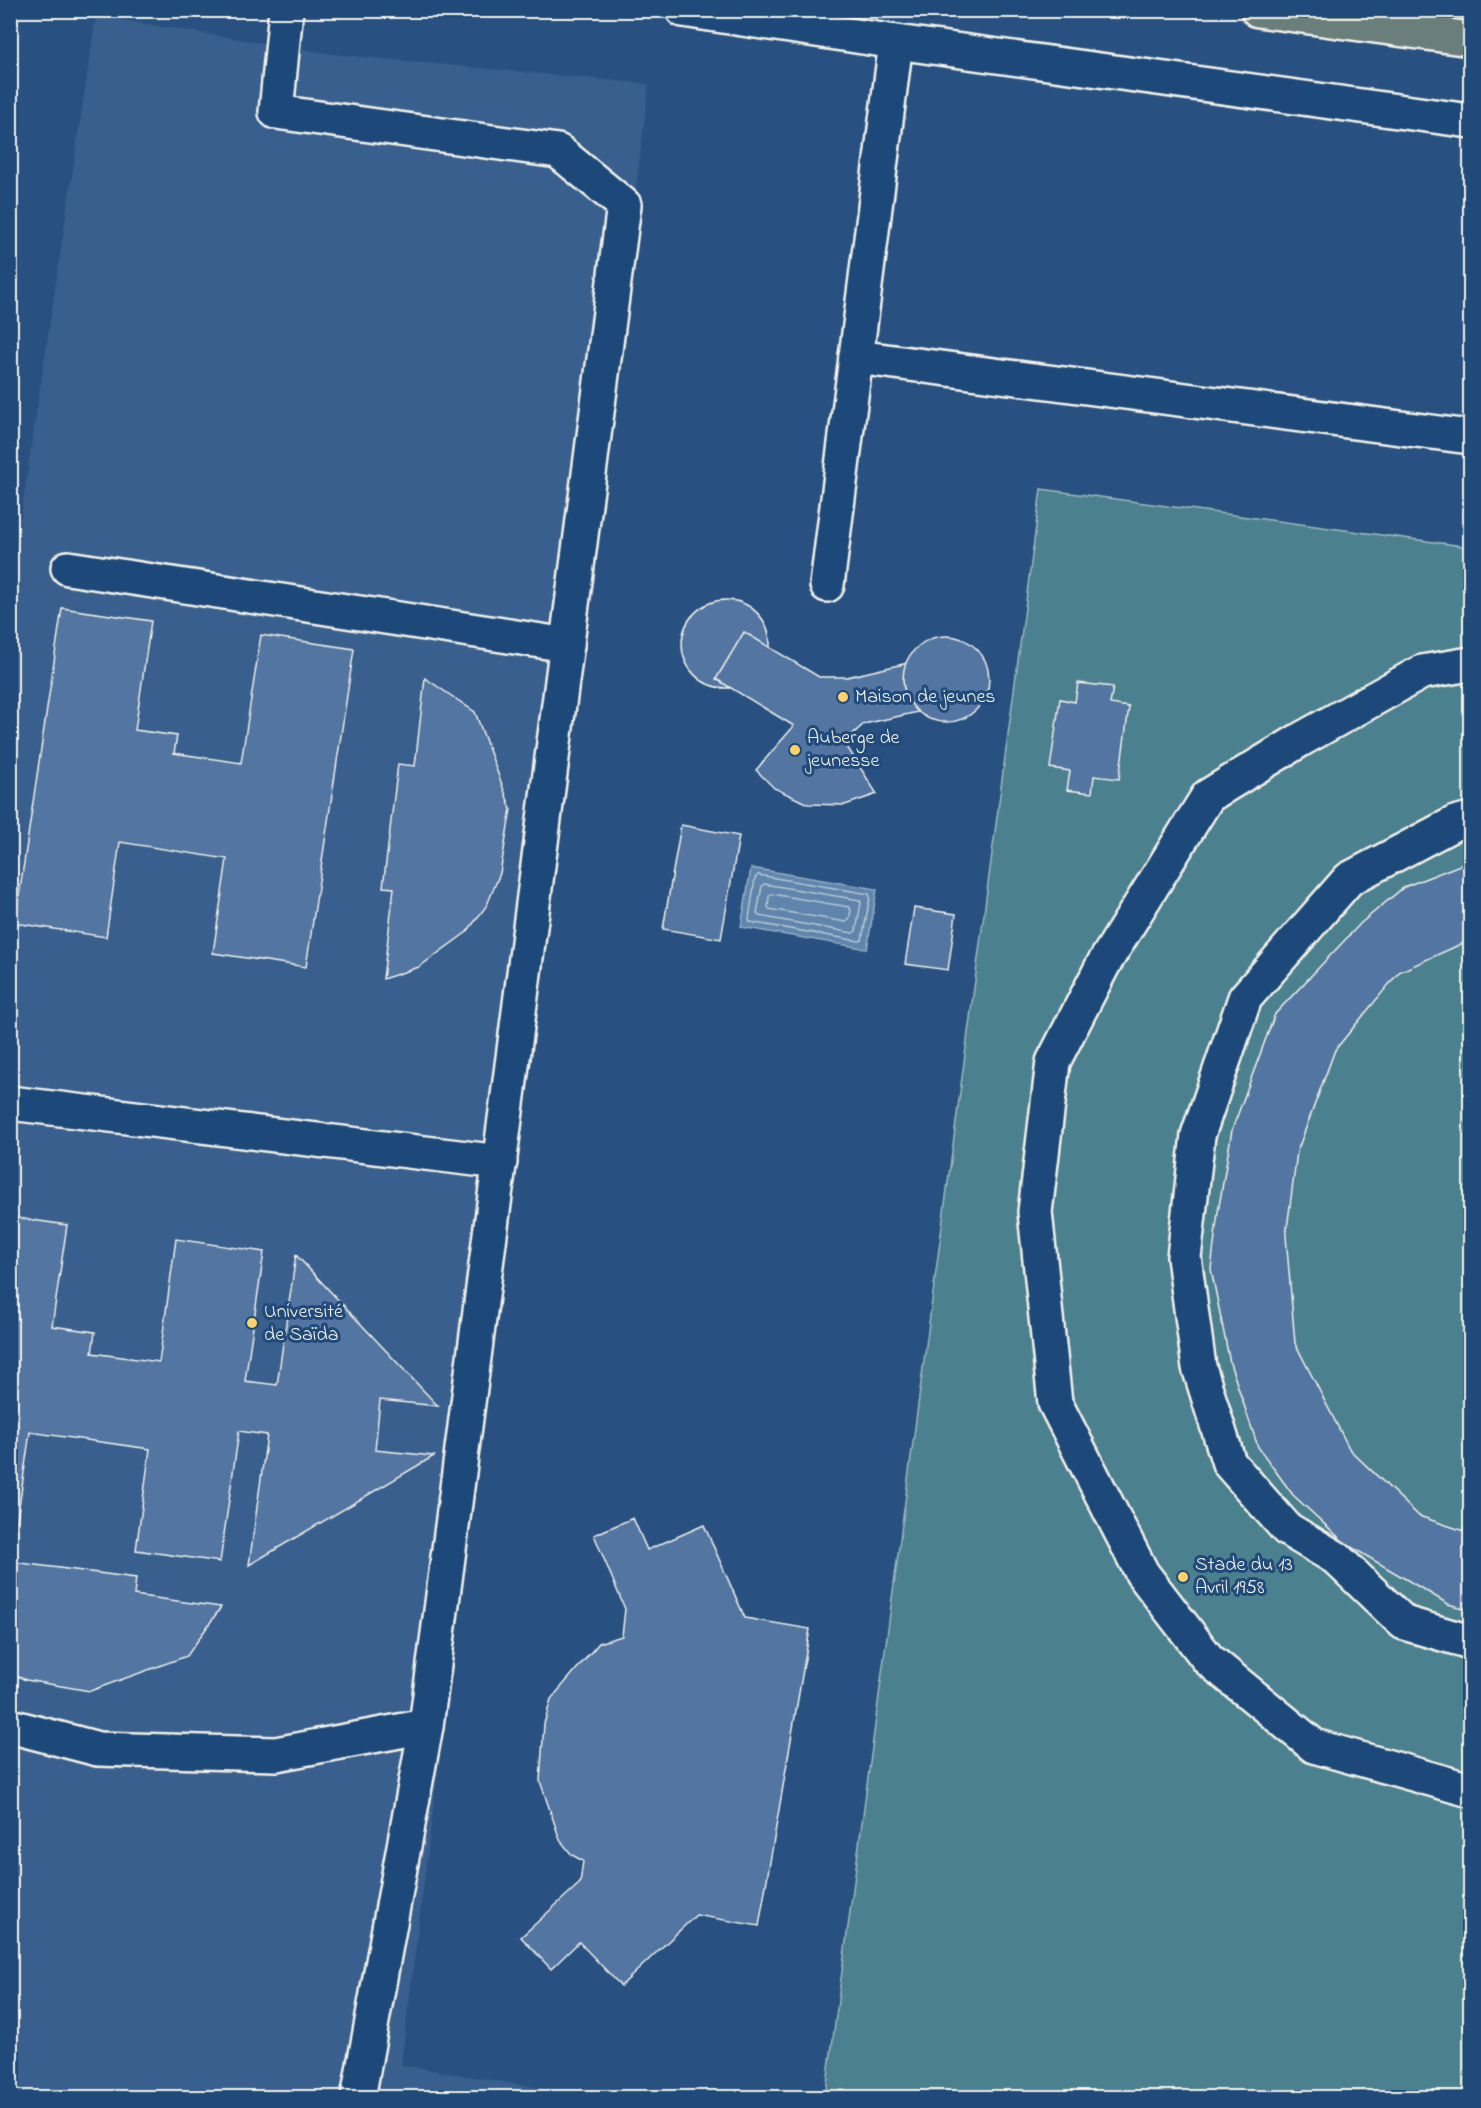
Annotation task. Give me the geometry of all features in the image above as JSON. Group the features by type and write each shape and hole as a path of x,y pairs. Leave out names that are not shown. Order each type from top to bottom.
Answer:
{"main road":[{"path":"1258,10 1470,39"}],"street":[{"path":"286,10 276,112 558,151 624,205 426,1726 358,2097"},
{"path":"683,10 896,42 1470,121"},
{"path":"827,585 896,42"},
{"path":"856,357 1470,437"},
{"path":"68,568 567,645"},
{"path":"1470,664 1422,672 1300,740 1208,796 1103,965 1053,1062 1035,1212 1055,1403 1142,1573 1208,1659 1314,1746 1470,1790"},
{"path":"1470,819 1455,823 1349,879 1245,998 1198,1135 1184,1257 1199,1367 1229,1463 1287,1529 1336,1558 1404,1623 1470,1642"},
{"path":"10,1103 500,1161"},
{"path":"10,1726 98,1749 276,1754 426,1726"}],"shaded area":[{"name":"Université de Saïda","path":"96,16 332,54 649,84 401,2065 594,2097 11,2098 11,581"}],"green space":[{"name":"Stade du 13 Avril 1958","path":"1041,489 1470,547 1470,2097 825,2098"}],"water":[{"path":"751,868 877,889 867,949 741,927"}],"building":[{"path":"726,600 743,604 757,613 766,627 770,644 766,661 757,675 743,684 726,688 709,684 695,675 686,661 682,644 686,627 695,613 709,604"},
{"path":"62,608 151,621 135,730 177,736 174,753 241,763 261,635 354,649 306,967 213,953 227,859 120,842 106,937 15,923"},
{"path":"744,632 819,677 847,677 934,657 945,706 864,724 844,742 877,794 845,805 808,804 774,788 756,770 794,726 716,679"},
{"path":"946,636 970,643 982,655 989,679 982,703 970,715 946,722 922,715 910,703 903,679 910,655 922,643"},
{"path":"425,678 475,712 511,809 500,873 487,905 467,932 419,967 383,979 394,888 383,887 398,764 415,766"},
{"path":"1078,683 1113,687 1110,704 1129,707 1119,779 1094,776 1092,793 1067,790 1070,771 1050,768 1060,699 1075,702"},
{"path":"681,825 739,836 721,939 663,929"},
{"path":"1470,861 1470,940 1399,972 1335,1050 1297,1152 1286,1236 1295,1343 1350,1450 1419,1516 1470,1533 1470,1610 1448,1604 1346,1544 1293,1495 1258,1447 1230,1363 1211,1269 1232,1130 1275,1014 1361,923 1404,887"},
{"path":"914,908 956,914 948,970 905,964"},
{"path":"10,1217 67,1225 52,1326 95,1332 92,1353 159,1362 176,1239 264,1252 245,1381 277,1385 296,1255 438,1406 380,1400 375,1450 434,1456 249,1565 267,1435 239,1431 220,1562 136,1550 150,1449 30,1432 16,1527 10,1526"},
{"path":"633,1518 647,1550 704,1525 745,1618 810,1629 759,1926 696,1915 621,1986 579,1942 551,1969 521,1937 580,1883 583,1861 572,1855 560,1840 540,1781 544,1724 551,1699 599,1643 622,1636 625,1609 594,1535"},
{"path":"13,1562 136,1578 134,1595 221,1607 187,1656 90,1691 26,1680 10,1673 10,1572 12,1572"}],"place":[{"name":"Maison de jeunes","path":"843,697"},
{"name":"Auberge de jeunesse","path":"795,750"},
{"name":"Université de Saïda","path":"252,1323"},
{"name":"Stade du 13 Avril 1958","path":"1183,1577"}]}
